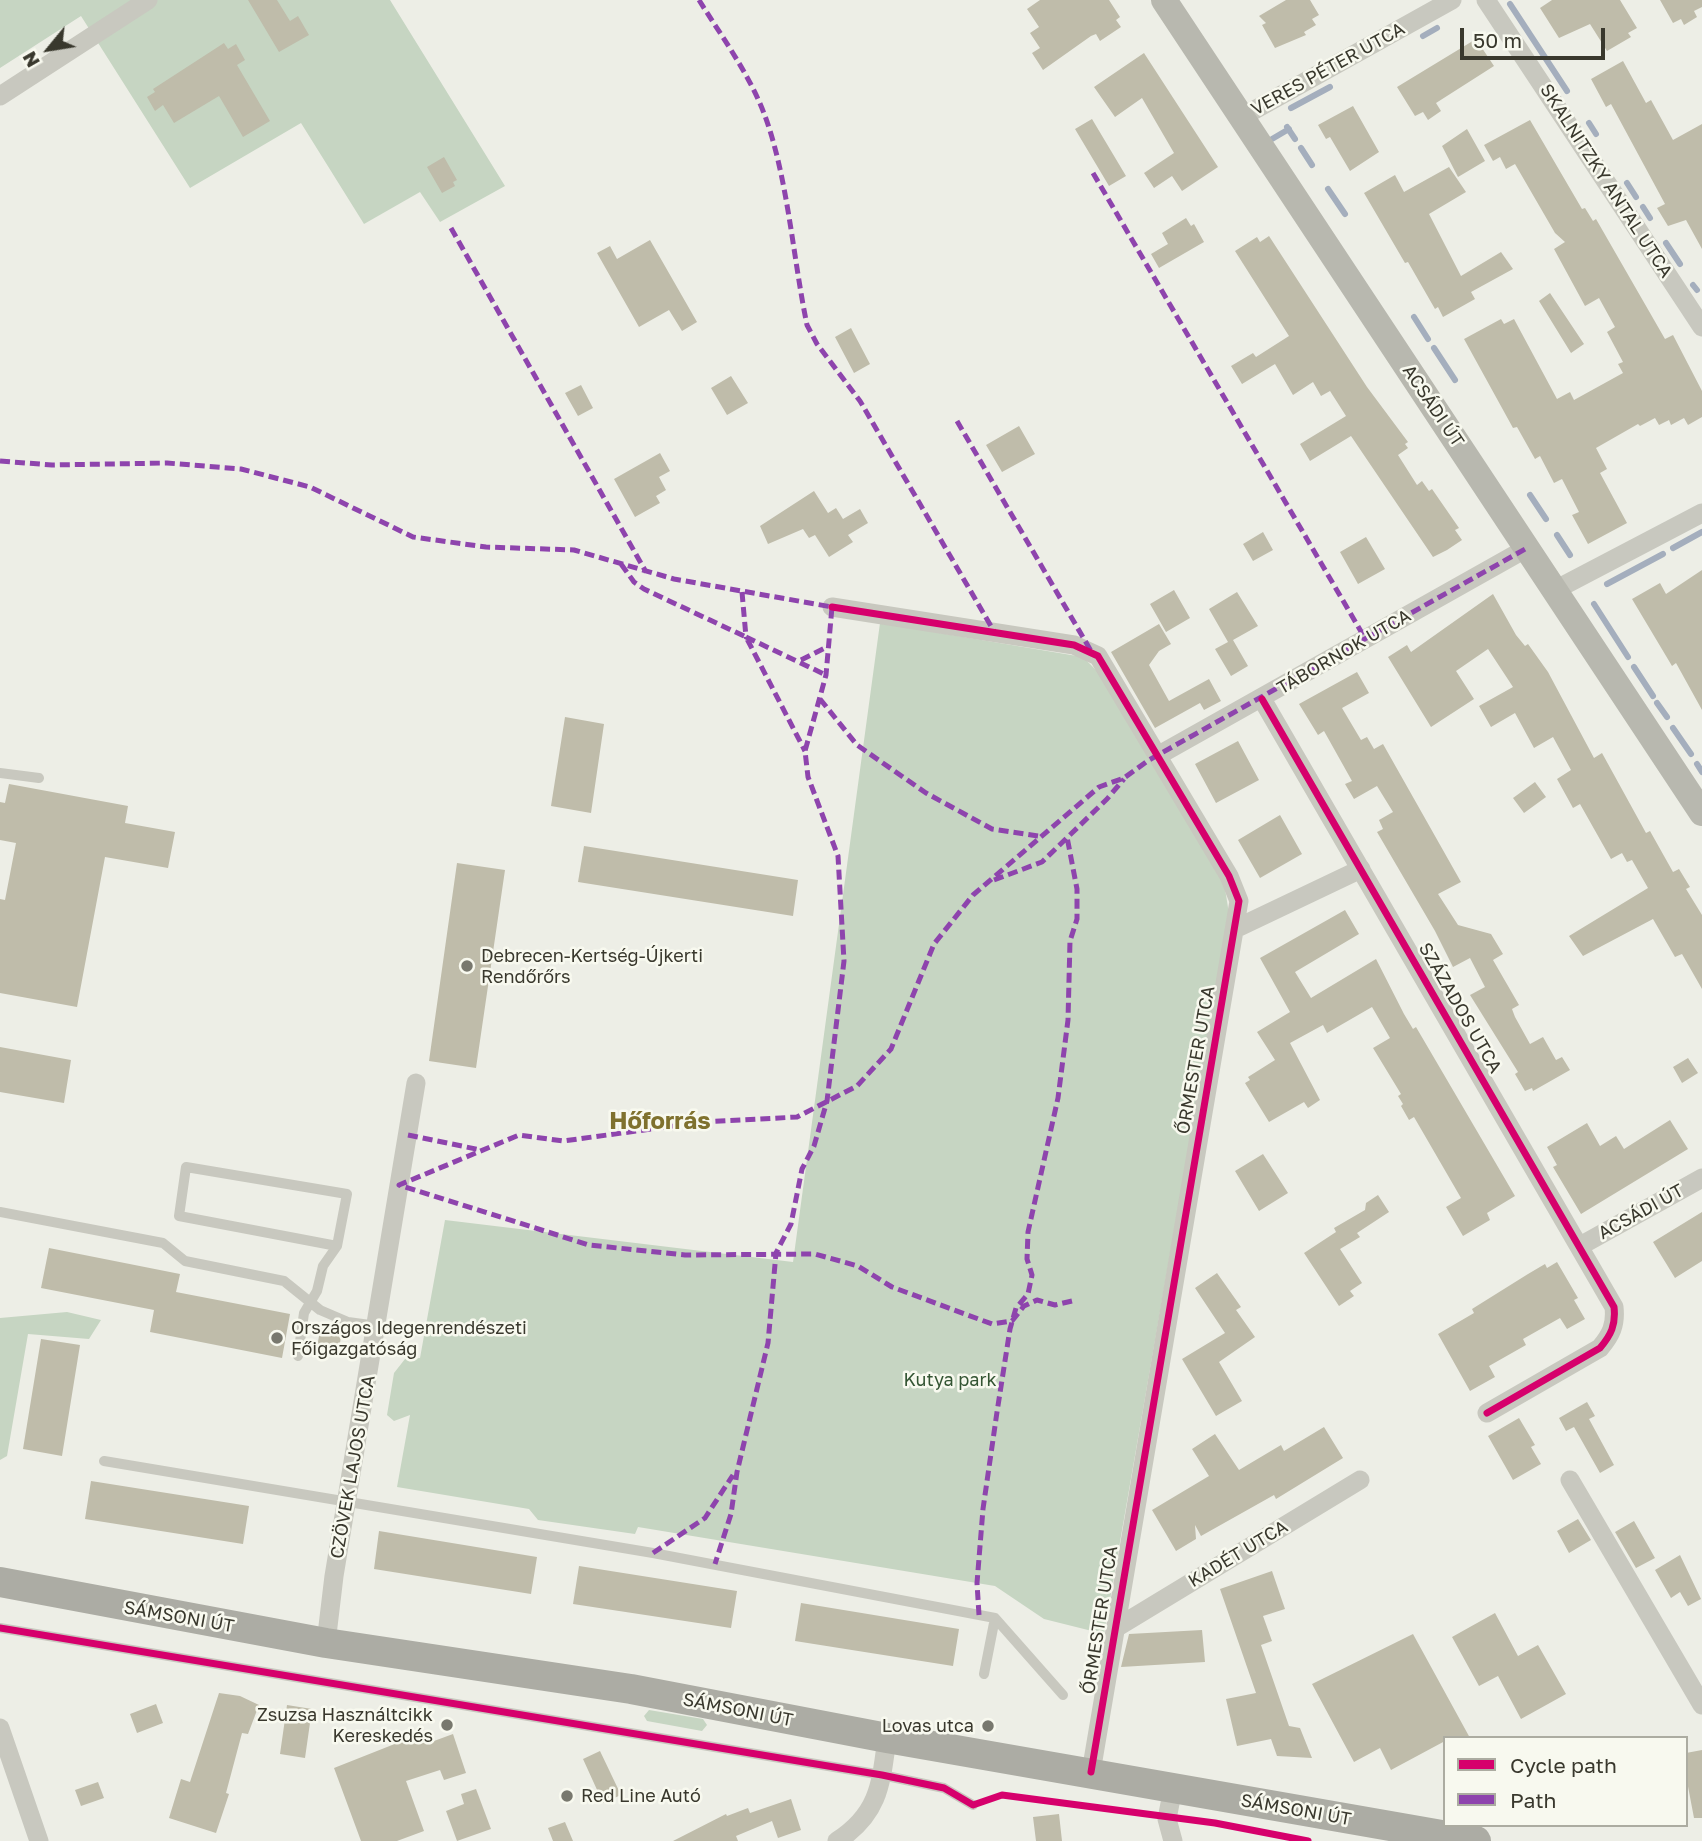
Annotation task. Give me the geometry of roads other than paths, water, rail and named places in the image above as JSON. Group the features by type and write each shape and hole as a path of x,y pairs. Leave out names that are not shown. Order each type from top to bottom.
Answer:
{"main road":[{"name":"ACSÁDI ÚT","path":"1164,0 1702,813"},
{"name":"SÁMSONI ÚT","path":"0,1582 326,1643 631,1689 887,1738 1476,1841"}],"street":[{"path":"0,96 148,0"},
{"name":"VERES PÉTER UTCA","path":"1240,118 1452,0"},
{"name":"SKALNITZKY ANTAL UTCA","path":"1486,0 1702,327"},
{"path":"1555,590 1702,513"},
{"name":"TÁBORNOK UTCA","path":"1159,755 1527,548"},
{"name":"ŐRMESTER UTCA","path":"832,607 1083,647 1104,662 1235,888 1239,901 1123,1571 1091,1772"},
{"name":"SZÁZADOS UTCA","path":"1262,699 1614,1307 1615,1321 1610,1335 1600,1348 1487,1413"},
{"path":"1236,929 1360,869"},
{"name":"CZÖVEK LAJOS UTCA","path":"326,1643 346,1502 416,1083"},
{"name":"ACSÁDI ÚT","path":"1580,1246 1702,1178"},
{"name":"KADÉT UTCA","path":"1116,1628 1360,1480"},
{"path":"1570,1480 1702,1705"},
{"path":"0,1728 39,1841"},
{"path":"837,1841 865,1820 882,1775 887,1738"},
{"path":"1173,1788 1167,1819 1173,1841"}],"lane":[{"path":"0,773 39,778"},
{"path":"298,1356 304,1312 311,1302 323,1266 337,1247 347,1194 186,1167 179,1216 337,1247"},
{"path":"0,1212 163,1243 186,1261 284,1281 320,1310 348,1322 377,1326"},
{"path":"104,1461 653,1553 995,1618 1063,1695"},
{"path":"984,1674 995,1618"},
{"path":"0,1628 882,1775 944,1788 973,1805"}],"waterway":[{"path":"1510,4 1567,91"},
{"path":"1423,36 1437,28"},
{"path":"1291,108 1330,87"},
{"path":"1589,123 1596,134"},
{"path":"1287,127 1295,139"},
{"path":"1272,139 1289,129"},
{"path":"1301,148 1312,165"},
{"path":"1627,183 1636,197"},
{"path":"1328,189 1345,214"},
{"path":"1643,207 1650,218"},
{"path":"1666,243 1680,264"},
{"path":"1693,285 1697,290"},
{"path":"1414,317 1428,339"},
{"path":"1434,348 1455,380"},
{"path":"1530,495 1546,519"},
{"path":"1673,548 1702,532"},
{"path":"1557,535 1570,555"},
{"path":"1607,584 1663,554"},
{"path":"1594,604 1628,657"},
{"path":"1634,667 1653,696"},
{"path":"1657,703 1667,717"},
{"path":"1673,728 1691,754"},
{"path":"1697,764 1702,772"}],"place":[{"name":"Debrecen-Kertség-Újkerti Rendőrőrs","path":"467,966"},
{"name":"Országos Idegenrendészeti Főigazgatóság","path":"277,1338"},
{"name":"Zsuzsa Használtcikk Kereskedés","path":"447,1725"},
{"name":"Lovas utca","path":"988,1726"},
{"name":"Red Line Autó","path":"567,1796"}],"district":[{"name":"Hőforrás","path":"660,1121"}],"park label":[{"name":"Kutya park","path":"950,1380"}]}
